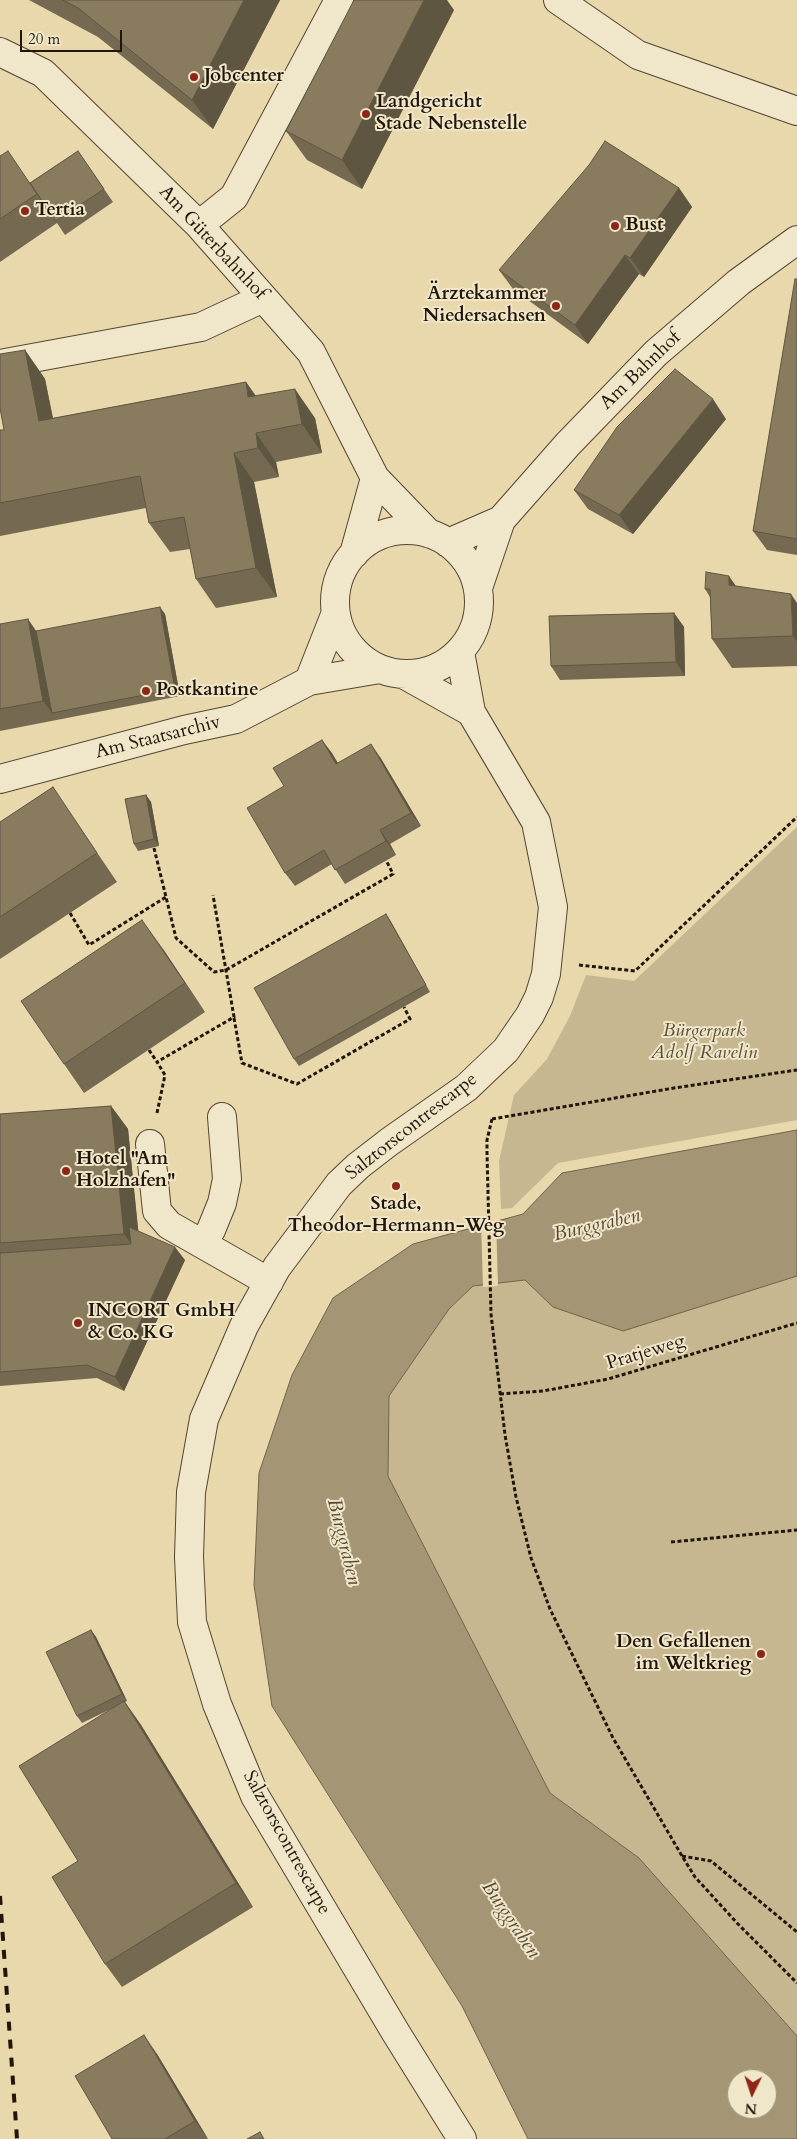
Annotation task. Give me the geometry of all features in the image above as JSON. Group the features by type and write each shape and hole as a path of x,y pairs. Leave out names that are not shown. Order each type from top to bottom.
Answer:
{"street":[{"path":"199,225 234,196 339,0"},
{"path":"558,0 638,54 797,111"},
{"name":"Am Güterbahnhof","path":"0,52 43,73 199,225 311,352 375,478 438,538"},
{"name":"Am Bahnhof","path":"478,588 501,520 568,444 656,353 739,282 797,240"},
{"path":"0,364 201,327 263,298"},
{"path":"354,554 375,478"},
{"name":"Am Bahnhof","path":"438,538 501,520"},
{"path":"392,672 425,673 444,666 460,652 472,634 479,611 478,588 473,572 464,558 438,538 410,530 392,531 374,538 359,548 347,561 339,578 335,596 335,615 342,635 354,652 370,665 392,672 471,712"},
{"path":"309,681 335,615"},
{"name":"Salztorscontrescarpe","path":"460,652 471,712 536,822 553,907 549,958 539,997 530,1015 506,1050 466,1088 389,1142 358,1166 339,1184 277,1267 244,1326 204,1420 191,1492 189,1557 192,1622 217,1704 255,1796 396,2033 462,2139"},
{"name":"Am Staatsarchiv","path":"0,780 184,730 236,719 309,681 392,672"},
{"path":"202,1244 211,1230 222,1203 227,1179 222,1117"},
{"path":"150,1144 157,1211 168,1225 269,1282"}],"path":[{"path":"549,958 578,964 635,971 797,817"},
{"path":"154,848 176,938 214,972 226,970 393,874 386,860"},
{"path":"213,895 242,1062 297,1084 410,1019 404,1007"},
{"path":"70,913 89,945 166,897"},
{"path":"157,1062 234,1017"},
{"path":"149,1050 165,1075 150,1144"},
{"path":"797,1070 674,1088 492,1119 487,1140 490,1287 500,1394 516,1498 531,1558 550,1609 613,1738 695,1877 797,1983"},
{"name":"Pratjeweg","path":"500,1394 543,1391 608,1379 797,1323"},
{"path":"671,1542 797,1530"},
{"path":"682,1856 711,1861 797,1932"}],"green space":[{"name":"Bürgerpark Adolf Ravelin","path":"797,827 797,1120 558,1163 512,1208 501,1209 499,1161 514,1095 547,1059 570,1016 586,975 634,981"},
{"path":"797,1276 797,2036 639,1858 550,1793 388,1476 389,1396 449,1309 473,1286 525,1280 553,1307"}],"water":[{"name":"Burggraben","path":"797,1130 797,1276 623,1331 553,1307 525,1280 473,1286 449,1309 389,1396 388,1476 550,1793 639,1858 797,2036 797,2139 528,2139 462,2006 272,1706 254,1585 259,1473 292,1375 333,1298 413,1244 523,1214 562,1173"}],"pier":[{"path":"496,1219 498,1286 483,1287 481,1223"}],"building":[{"path":"63,0 244,0 192,100 78,8"},
{"path":"354,0 424,0 342,160 286,131"},
{"path":"605,141 679,188 630,258 625,255 575,325 499,270 589,165"},
{"path":"8,151 37,194 0,219 0,156"},
{"name":"Tertia","path":"78,151 104,189 56,221 30,183"},
{"path":"795,279 797,279 797,539 753,531"},
{"path":"25,350 39,421 246,382 248,397 295,389 302,424 256,433 258,448 234,453 256,568 196,579 184,517 149,523 140,476 0,503 0,430 4,430 0,408 0,354"},
{"path":"675,369 713,399 619,515 574,490 617,427"},
{"path":"706,572 729,576 729,585 791,594 793,636 712,639 710,589 705,589"},
{"path":"160,607 175,689 52,713 36,631"},
{"path":"674,613 676,662 551,666 549,616"},
{"path":"28,619 43,701 0,709 0,624"},
{"path":"322,740 336,764 371,744 411,813 380,830 386,841 335,870 324,850 285,873 247,808 284,786 273,768"},
{"path":"53,787 97,853 0,917 0,822"},
{"path":"146,795 154,839 134,844 125,799"},
{"path":"386,914 426,985 294,1059 254,988"},
{"path":"142,920 185,983 64,1064 21,1001"},
{"name":"Hotel \"Am Holzhafen\"","path":"111,1106 124,1234 0,1243 0,1114"},
{"name":"INCORT GmbH & Co. KG","path":"129,1227 175,1247 115,1377 87,1365 0,1372 0,1253 131,1244"},
{"path":"91,1630 122,1694 77,1716 46,1652"},
{"path":"124,1701 236,1883 105,1964 52,1877 78,1861 19,1766"},
{"path":"144,2035 195,2121 165,2139 112,2139 75,2076"},
{"path":"260,2132 264,2139 247,2139"}],"railway":[{"path":"0,1896 17,2139"}],"place":[{"name":"Jobcenter","path":"194,77"},
{"name":"Landgericht Stade Nebenstelle","path":"366,114"},
{"name":"Tertia","path":"25,211"},
{"name":"Bust","path":"615,226"},
{"name":"Ärztekammer Niedersachsen","path":"556,306"},
{"name":"Postkantine","path":"146,691"},
{"name":"Hotel \"Am Holzhafen\"","path":"66,1171"},
{"name":"Stade, Theodor-Hermann-Weg","path":"396,1186"},
{"name":"INCORT GmbH & Co. KG","path":"78,1323"},
{"name":"Den Gefallenen im Weltkrieg","path":"761,1654"}]}
